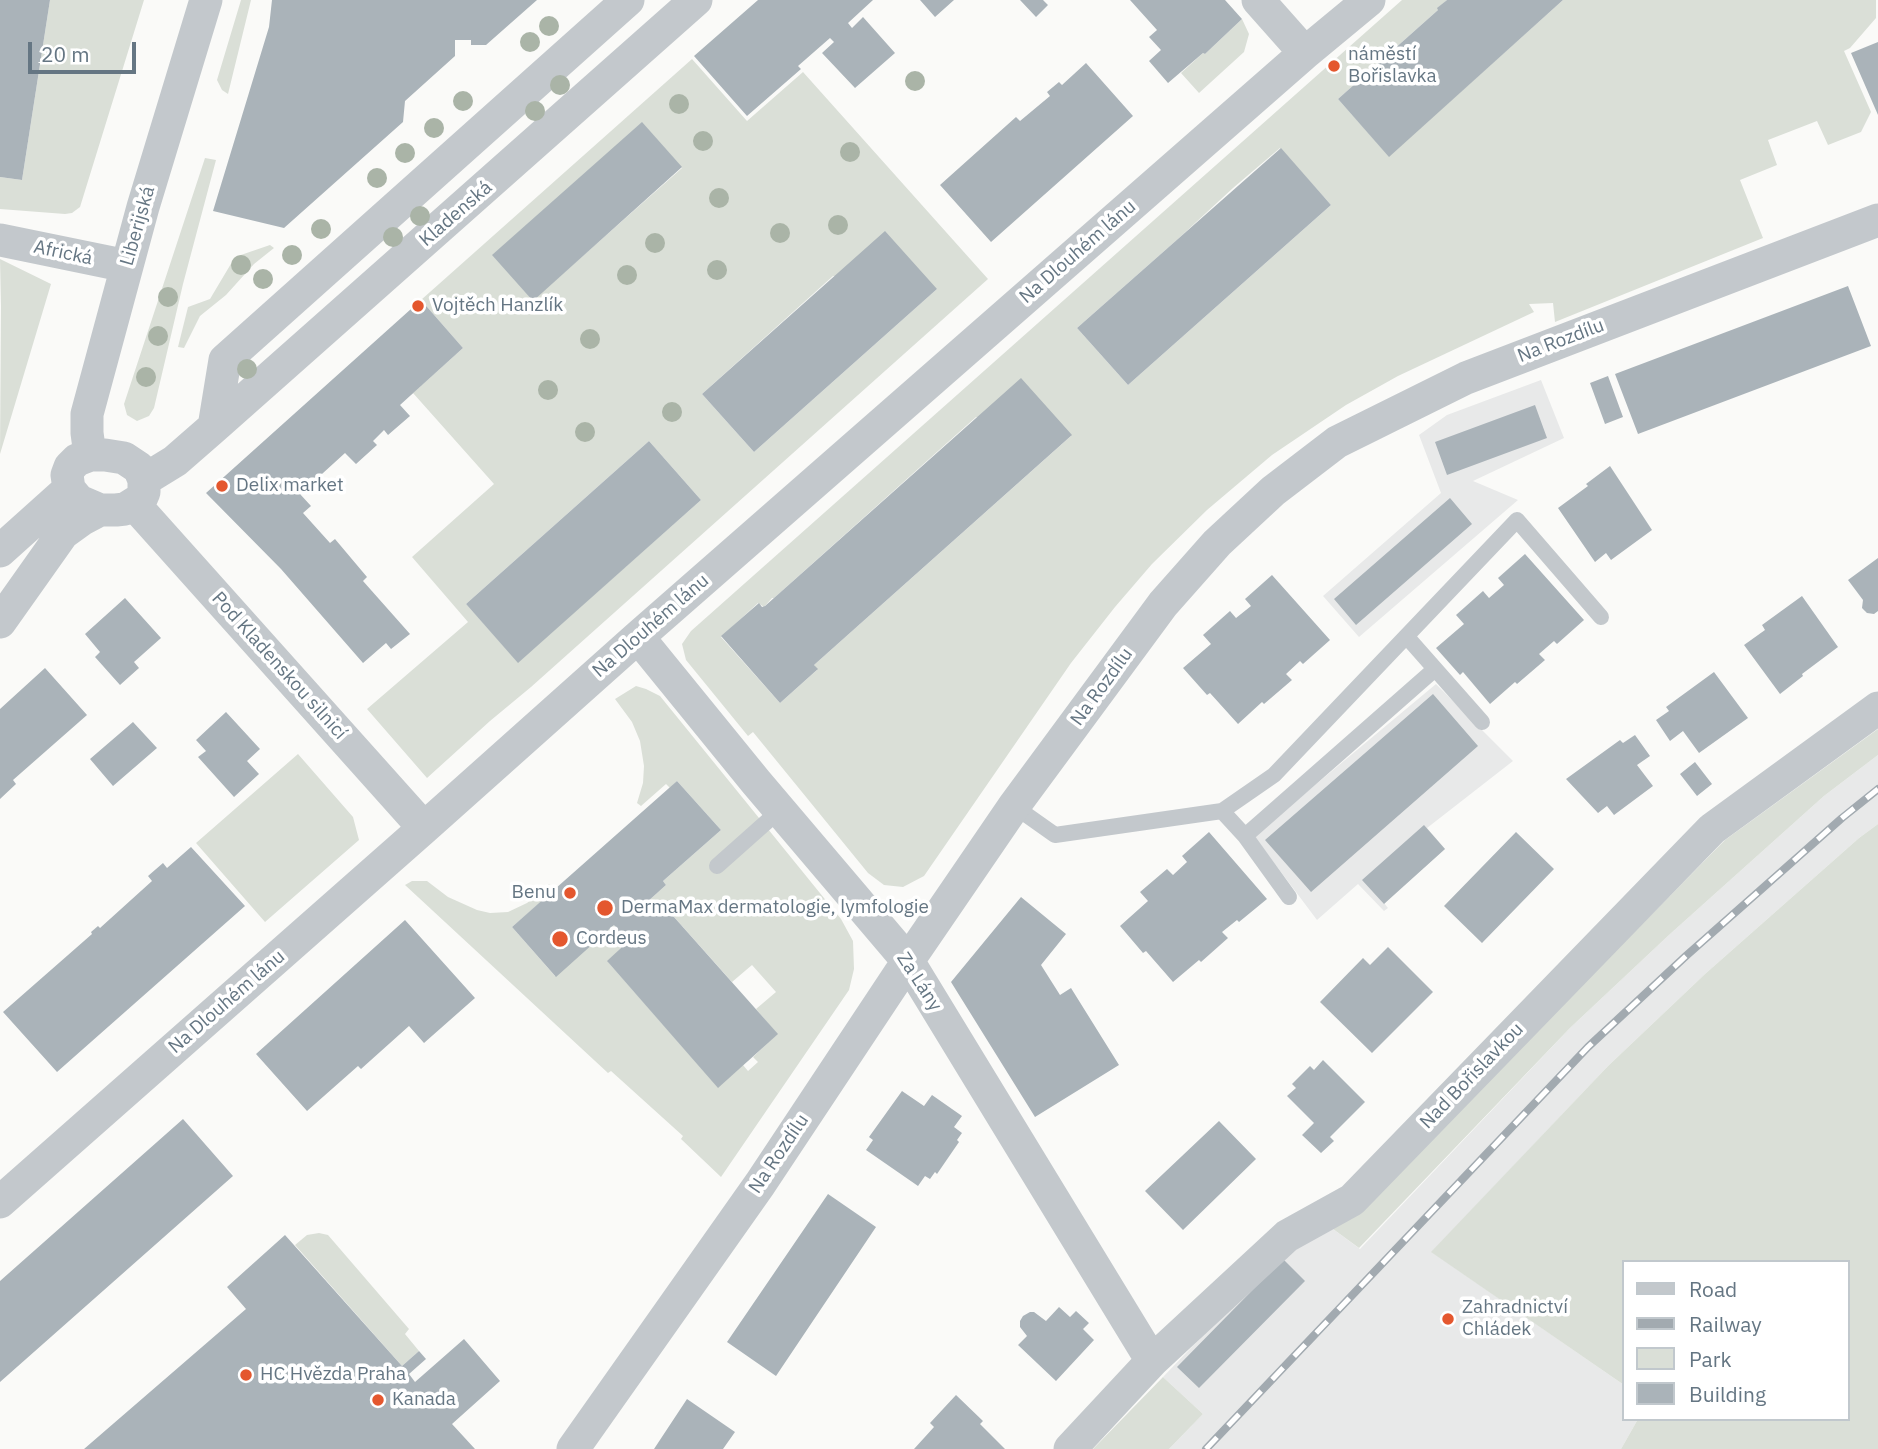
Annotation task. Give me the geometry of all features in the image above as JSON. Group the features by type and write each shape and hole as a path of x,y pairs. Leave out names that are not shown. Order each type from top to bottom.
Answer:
{"street":[{"name":"Liberijská","path":"90,455 87,414 147,194 206,0"},
{"path":"214,427 225,360 628,0"},
{"name":"Kladenská","path":"139,492 696,0"},
{"path":"1258,0 1305,53 1369,0"},
{"name":"Na Dlouhém lánu","path":"0,1202 638,637 1305,53"},
{"name":"Na Rozdílu","path":"573,1449 760,1184 1014,806 1172,594 1217,543 1273,491 1337,442 1466,378 1875,225"},
{"name":"Africká","path":"0,240 127,266"},
{"path":"90,455 124,458 139,468 139,492 125,509 100,510 79,501 69,489 67,480 71,467 77,460 90,455"},
{"path":"0,551 69,489"},
{"name":"Pod Kladenskou silnicí","path":"139,492 424,828"},
{"path":"0,622 63,533 100,510"},
{"name":"Za Lány","path":"638,637 908,961 1152,1361"},
{"name":"Nad Bořislavkou","path":"1070,1449 1152,1361 1287,1236 1352,1200 1712,829 1878,708"}],"lane":[{"path":"1014,806 1055,835 1222,811 1274,775 1517,520 1601,617"},
{"path":"1407,637 1482,722"},
{"path":"1245,836 1435,669"},
{"path":"718,866 780,810"},
{"path":"1222,811 1245,836 1289,897"}],"shaded area":[{"path":"1541,380 1564,438 1473,481 1518,500 1359,637 1323,596 1441,493 1419,435 1447,415"},
{"path":"1436,684 1513,761 1427,828 1445,849 1384,903 1388,908 1384,911 1358,884 1317,920 1254,836"},
{"path":"1878,755 1878,824 1705,974 1608,1066 1432,1252 1622,1384 1622,1421 1637,1421 1621,1449 1169,1449 1203,1414 1163,1377 1281,1254 1333,1229 1360,1249 1570,1028 1824,796"}],"green space":[{"path":"50,0 144,0 80,207 65,214 0,209 0,177 22,180"},
{"path":"241,0 251,0 228,94 222,90 217,80"},
{"path":"1402,0 1447,0 1338,99 1389,156 1563,0 1876,0 1876,18 1850,48 1844,51 1871,112 1861,132 1828,145 1817,121 1768,140 1777,165 1740,180 1763,238 1555,322 1553,303 1529,304 1534,312 1398,376 1346,405 1272,455 1207,510 1152,564 1115,607 1071,663 924,876 903,887 884,885 868,873 753,732 748,736 686,660 682,644 691,631","holes":["1280,148 1331,205 1128,385 1077,328","976,417 1071,436 814,665 817,670 780,703 721,637 758,603 764,607"]},
{"path":"1242,19 1249,34 1244,52 1199,93 1181,73"},
{"path":"692,59 747,121 803,72 988,279 427,778 367,709 468,622 412,557 494,484 413,393 463,348 421,300","holes":["642,123 682,168 533,300 493,255","833,276 937,289 754,452 702,394","649,441 701,500 518,662 466,604"]},
{"path":"205,158 216,160 154,408 149,416 137,421 127,415 124,404"},
{"path":"270,245 274,248 254,264 226,295 200,316 184,348 178,347 188,307 210,299 235,257"},
{"path":"0,259 51,284 0,454 1,306"},
{"path":"636,686 660,696 841,919 853,941 854,969 849,990 721,1177 681,1139 683,1136 611,1071 608,1073 405,885 412,881 427,881 448,897 490,913 508,912 527,903 549,884 555,890 512,927 555,976 614,925 621,948 608,962 718,1087 743,1065 748,1071 758,1062 753,1057 777,1034 756,1009 776,992 752,965 732,982 667,909 662,912 649,905 643,916 636,912 666,885 663,881 721,830 677,781 670,788 666,784 641,806 637,803 643,783 644,766 640,741 632,722 615,699"},
{"path":"1878,729 1878,755 1824,796 1570,1028 1359,1248 1333,1229 1367,1203 1725,840"},
{"path":"298,754 353,817 359,840 265,922 196,843"},
{"path":"1878,824 1878,1449 1621,1449 1637,1421 1850,1421 1850,1260 1622,1260 1622,1384 1431,1252 1608,1066 1705,974"},
{"path":"307,1235 328,1235 409,1329 405,1334 419,1351 402,1366 295,1245"},
{"path":"1163,1377 1203,1414 1169,1449 1093,1449"}],"building":[{"path":"0,0 50,0 22,180 0,177"},
{"path":"272,0 537,0 486,45 471,45 471,40 455,40 455,56 405,101 403,122 284,228 213,211 269,27"},
{"path":"758,0 873,0 848,23 852,28 863,17 895,53 855,88 822,53 834,42 830,38 798,66 801,69 747,116 694,56"},
{"path":"920,0 954,0 935,17"},
{"path":"1020,0 1043,0 1048,5 1036,17"},
{"path":"1130,0 1225,0 1242,19 1205,54 1168,83 1149,61 1161,50 1149,37 1157,30"},
{"path":"1447,0 1563,0 1389,157 1338,99"},
{"path":"1878,42 1878,115 1851,53"},
{"path":"1086,63 1133,116 991,242 940,185 1016,117 1020,121 1050,96 1047,92 1059,82 1062,85"},
{"path":"642,122 682,167 533,301 492,255"},
{"path":"1281,148 1331,205 1128,385 1077,328"},
{"path":"885,231 937,289 754,452 702,394"},
{"path":"1848,286 1871,346 1638,434 1615,374"},
{"path":"421,300 463,348 400,405 410,416 388,435 384,430 373,441 377,445 356,464 345,453 300,494 311,506 303,513 330,543 335,539 367,577 363,581 410,634 391,649 386,643 363,663 281,569 206,493"},
{"path":"1608,376 1623,417 1605,424 1590,383"},
{"path":"1021,378 1072,435 814,665 818,669 780,703 721,636 759,603 762,607 765,606"},
{"path":"1535,405 1547,438 1447,475 1435,442"},
{"path":"649,441 701,500 518,663 466,604"},
{"path":"1610,466 1652,530 1611,560 1606,553 1595,562 1558,508"},
{"path":"1450,498 1472,524 1356,625 1334,599"},
{"path":"1525,554 1584,620 1557,644 1554,641 1539,654 1545,660 1490,704 1463,672 1460,675 1436,648 1464,624 1456,615 1483,591 1489,598 1504,585 1498,578"},
{"path":"1878,558 1878,611 1874,614 1867,613 1862,608 1863,600 1848,580"},
{"path":"1272,575 1330,640 1303,664 1300,661 1286,674 1292,680 1238,724 1183,668 1211,644 1203,635 1230,611 1236,618 1251,606 1245,599"},
{"path":"1802,596 1838,647 1780,694 1744,645 1765,630 1762,625"},
{"path":"125,598 161,638 134,662 139,668 120,685 95,657 100,652 85,634"},
{"path":"45,668 87,715 13,780 16,784 0,799 0,709"},
{"path":"1714,672 1748,718 1699,753 1683,731 1670,741 1656,720 1669,711 1666,707"},
{"path":"1433,694 1478,746 1311,892 1265,840"},
{"path":"226,712 260,749 247,761 259,774 234,797 198,757 206,751 196,740"},
{"path":"133,722 157,748 113,786 90,759"},
{"path":"1635,735 1650,756 1637,765 1653,786 1614,815 1607,806 1598,813 1566,779 1620,740 1623,743"},
{"path":"1695,762 1712,784 1697,796 1680,774"},
{"name":"Cordeus","path":"677,781 721,830 663,881 666,885 636,912 643,916 650,905 662,912 666,908 778,1034 718,1088 607,961 621,948 614,925 556,977 512,927"},
{"path":"1424,825 1445,849 1384,904 1362,880"},
{"path":"1209,832 1267,899 1222,932 1228,938 1173,982 1120,926 1148,901 1140,892 1167,869 1173,875 1187,862 1182,856"},
{"path":"1516,832 1554,869 1482,943 1444,906"},
{"path":"191,847 245,906 57,1072 3,1012 152,881 148,876 163,863 167,868"},
{"path":"1021,897 1066,934 1041,965 1060,995 1071,988 1119,1065 1035,1117 951,982"},
{"path":"405,920 475,998 424,1043 409,1026 361,1069 358,1066 307,1111 256,1054"},
{"path":"1388,947 1433,992 1372,1053 1320,1002 1363,958 1370,965"},
{"path":"1323,1060 1365,1102 1330,1137 1334,1141 1321,1153 1302,1135 1314,1123 1287,1096 1296,1088 1292,1084 1310,1066 1314,1070"},
{"path":"902,1091 924,1106 932,1095 962,1116 954,1127 962,1133 957,1140 959,1142 937,1174 935,1172 930,1179 925,1176 918,1186 866,1150 873,1140 869,1137"},
{"path":"183,1119 233,1176 0,1382 0,1281"},
{"path":"1219,1121 1256,1159 1183,1230 1145,1191"},
{"path":"828,1194 876,1227 776,1376 727,1342"},
{"path":"285,1235 402,1366 419,1351 426,1359 409,1374 415,1382 464,1339 500,1381 452,1424 475,1449 84,1449 246,1309 227,1287"},
{"path":"1283,1259 1305,1281 1199,1388 1177,1367"},
{"path":"1059,1307 1070,1317 1076,1311 1089,1323 1083,1329 1094,1340 1056,1381 1018,1345 1027,1336 1020,1327 1023,1316 1034,1312 1046,1321"},
{"path":"956,1395 983,1421 980,1424 1005,1449 914,1449 934,1427 930,1423"},
{"path":"687,1399 735,1432 723,1449 654,1449"}],"railway":[{"path":"1206,1449 1588,1047 1687,955 1878,789"}],"place":[{"name":"náměstí Bořislavka","path":"1334,66"},
{"name":"Vojtěch Hanzlík","path":"418,306"},
{"name":"Delix market","path":"222,486"},
{"name":"Benu","path":"570,893"},
{"name":"DermaMax dermatologie, lymfologie","path":"605,908"},
{"name":"Cordeus","path":"560,939"},
{"name":"Zahradnictví Chládek","path":"1448,1319"},
{"name":"HC Hvězda Praha","path":"246,1375"},
{"name":"Kanada","path":"378,1400"}]}
